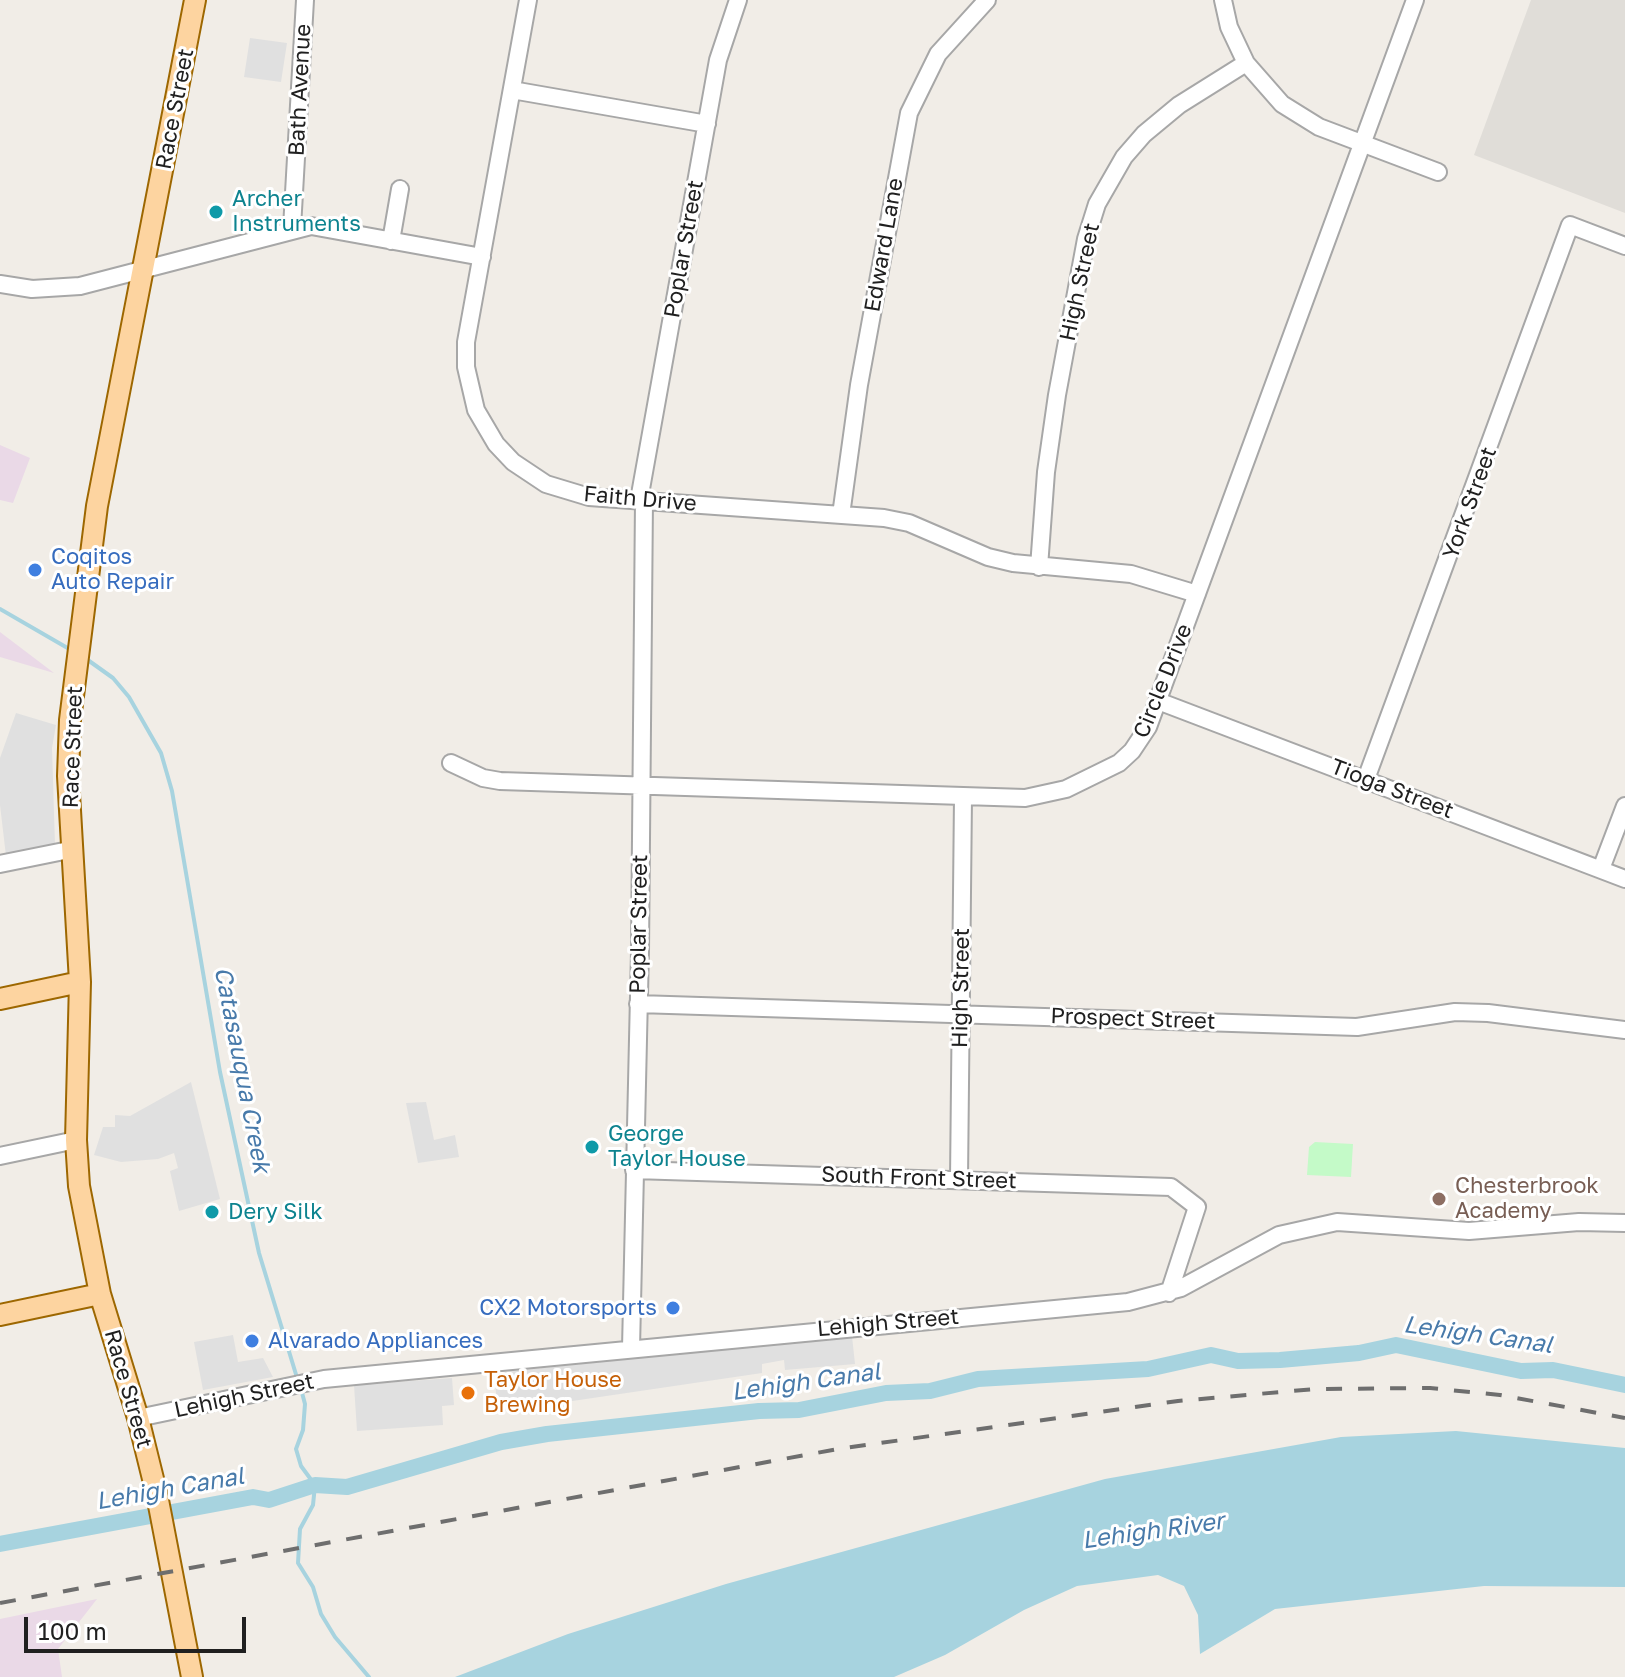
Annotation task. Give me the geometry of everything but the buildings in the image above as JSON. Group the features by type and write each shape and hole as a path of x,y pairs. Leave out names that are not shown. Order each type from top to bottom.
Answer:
{"main road":[{"name":"Race Street","path":"192,1677 157,1495 138,1418 100,1294 79,1186 76,1140 80,982 68,776 80,632 97,506 145,271 195,0"},
{"path":"0,999 80,982"},
{"path":"0,1315 100,1294"}],"street":[{"name":"Bath Avenue","path":"292,228 305,0"},
{"name":"Faith Drive","path":"528,0 466,342 469,386 485,428 513,462 546,484 589,497 841,515 909,523 988,557 1039,567 1131,574 1197,594"},
{"name":"Poplar Street","path":"631,1348 641,787 642,500 718,60 738,0"},
{"name":"Edward Lane","path":"841,515 856,398 909,113 938,54 987,0"},
{"path":"1223,0 1229,27 1246,63 1282,104 1312,123 1438,172"},
{"name":"Circle Drive","path":"451,763 483,778 500,781 1025,798 1066,789 1119,763 1132,751 1148,727 1415,0"},
{"name":"High Street","path":"1039,567 1046,472 1057,395 1086,239 1097,204 1117,167 1144,134 1179,105 1246,63"},
{"path":"512,90 707,124"},
{"path":"391,241 400,189"},
{"name":"York Street","path":"1366,779 1570,225 1625,246"},
{"path":"0,284 59,289 145,271 292,228 311,226 482,257"},
{"name":"Tioga Street","path":"1158,701 1625,879"},
{"name":"High Street","path":"959,1179 963,797"},
{"path":"1601,869 1625,806"},
{"path":"0,864 74,849"},
{"name":"Prospect Street","path":"638,1004 1357,1027 1455,1012 1488,1013 1625,1030"},
{"path":"0,1156 76,1140"},
{"name":"South Front Street","path":"634,1170 1171,1187 1197,1207 1169,1293"},
{"name":"Lehigh Street","path":"138,1418 290,1384 631,1348 1128,1302 1169,1293 1252,1247 1307,1227 1366,1222 1469,1231 1579,1222 1625,1223"}],"shaded area":[{"path":"1531,0 1625,0 1625,213 1474,155"},
{"path":"250,38 287,43 281,82 244,77"},
{"path":"0,445 30,458 13,503 0,500"},
{"path":"0,632 54,673 0,657"},
{"path":"16,713 56,725 52,748 55,845 6,856 0,805 0,758"},
{"path":"191,1082 220,1199 179,1211 170,1171 178,1168 174,1153 158,1159 121,1162 94,1155 103,1127 115,1127 115,1115 130,1116"},
{"path":"426,1102 434,1140 455,1135 459,1157 418,1163 406,1103"},
{"path":"233,1335 238,1362 263,1358 273,1377 203,1390 194,1342"},
{"path":"852,1336 855,1364 785,1370 784,1360 762,1364 762,1373 498,1412 494,1373"},
{"path":"452,1378 454,1405 442,1406 443,1425 357,1431 354,1385"},
{"path":"97,1599 58,1649 62,1677 0,1677 0,1619"}],"green space":[{"path":"1315,1142 1353,1144 1351,1177 1307,1175 1309,1147"}],"water":[{"name":"Lehigh River","path":"1456,1431 1625,1448 1625,1587 1484,1586 1275,1609 1200,1654 1198,1615 1184,1586 1158,1575 1077,1586 1024,1610 945,1655 894,1677 455,1677 568,1634 726,1584 1105,1479 1341,1437"}],"waterway":[{"name":"Catasauqua Creek","path":"0,609 71,650"},
{"name":"Catasauqua Creek","path":"85,658 113,678 129,697 161,753 172,791 220,1072 259,1253 298,1381"},
{"name":"Lehigh Canal","path":"0,1544 253,1497 269,1500 315,1485 347,1487 501,1442 547,1434 759,1411 799,1410 886,1393 930,1391 978,1379 1148,1369 1211,1355 1238,1361 1280,1360 1359,1353 1396,1345 1521,1371 1553,1370 1625,1385"},
{"name":"Catasauqua Creek","path":"301,1389 305,1404 303,1430 296,1449 301,1466 315,1485 313,1505 300,1529 298,1563 313,1587 321,1614 335,1637 369,1677"}],"railway":[{"path":"0,1603 838,1449 1178,1401 1315,1389 1430,1388 1500,1395 1625,1418"}],"place":[{"name":"Archer Instruments","path":"216,212"},
{"name":"Coqitos Auto Repair","path":"35,570"},
{"name":"George Taylor House","path":"592,1147"},
{"name":"Chesterbrook Academy","path":"1439,1199"},
{"name":"Dery Silk","path":"212,1212"},
{"name":"CX2 Motorsports","path":"673,1308"},
{"name":"Alvarado Appliances","path":"252,1341"},
{"name":"Taylor House Brewing","path":"468,1393"}]}
